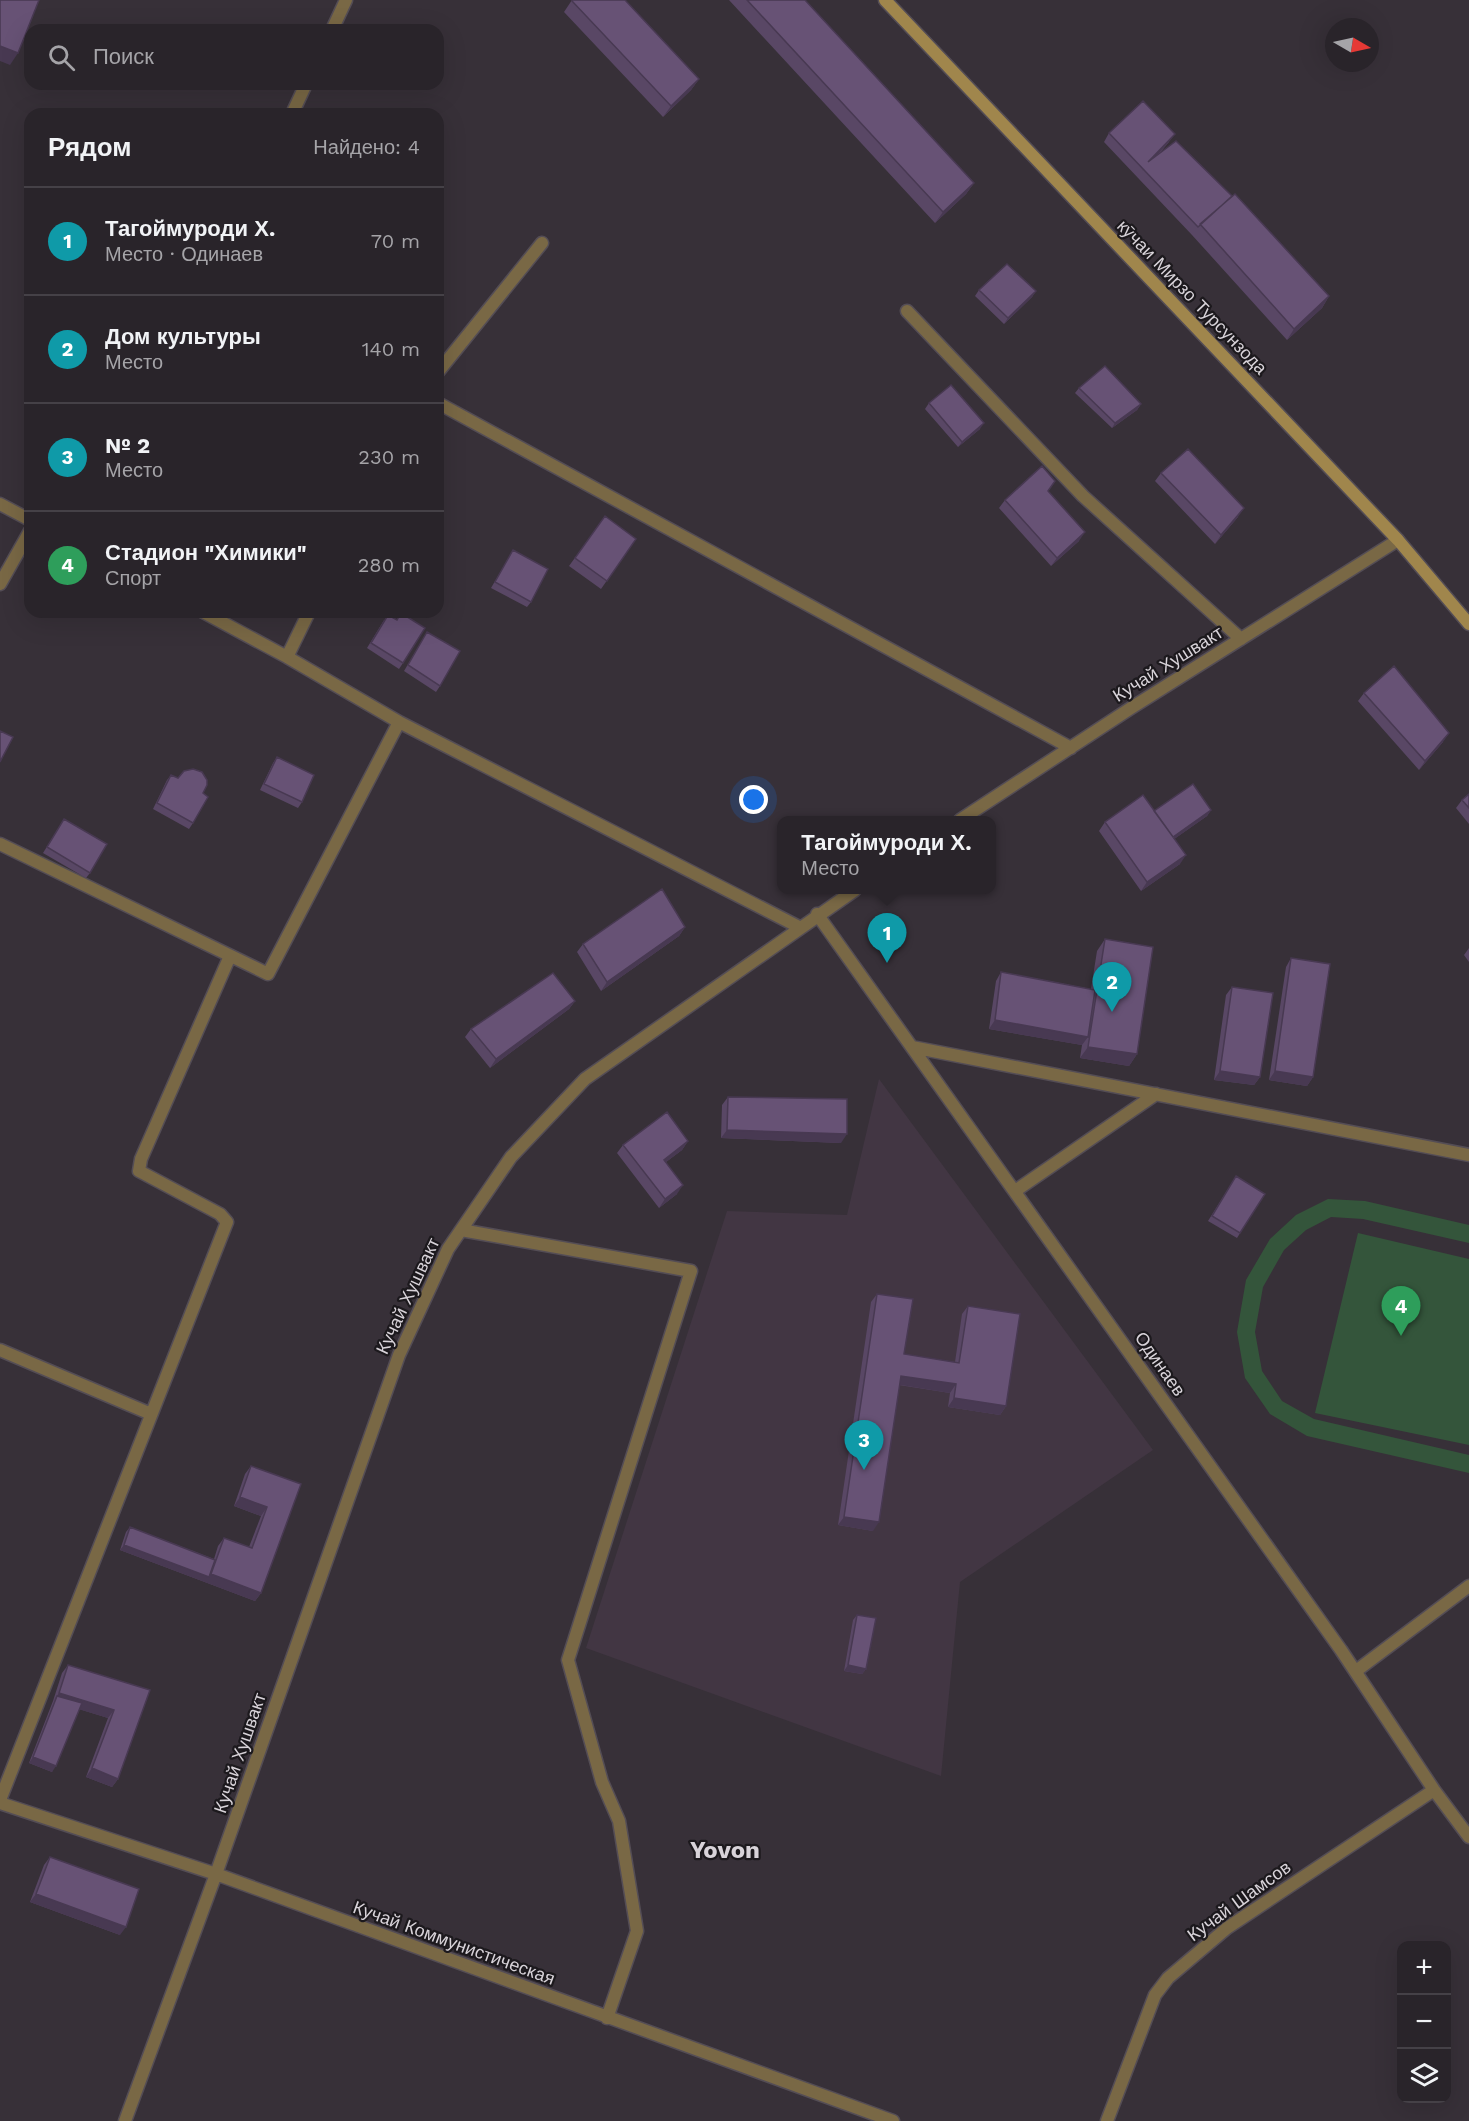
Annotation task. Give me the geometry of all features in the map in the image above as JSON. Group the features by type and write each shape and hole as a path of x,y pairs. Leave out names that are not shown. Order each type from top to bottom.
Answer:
{"street":[{"path":"335,24 346,0"},
{"name":"кӯчаи Мирзо Турсунзода","path":"885,0 1398,540 1469,624"},
{"path":"295,108 303,90"},
{"path":"444,365 542,243"},
{"path":"907,312 1083,496 1241,639"},
{"path":"444,406 1071,748"},
{"path":"0,504 24,517"},
{"name":"Кучай Хушвакт","path":"966,816 1398,540"},
{"path":"0,584 24,542"},
{"path":"214,618 399,722 799,927"},
{"path":"287,657 306,618"},
{"path":"0,844 268,974 399,722"},
{"name":"Кучай Хушвакт","path":"125,2121 216,1874 399,1355 448,1249 511,1157 585,1079 849,894"},
{"name":"Одинаев","path":"818,914 1356,1671 1434,1790 1469,1837"},
{"path":"0,1802 227,1222 220,1214 139,1171 141,1159 230,956"},
{"path":"912,1047 1469,1155"},
{"path":"1015,1191 1156,1094"},
{"path":"461,1230 691,1271 568,1660 603,1782 619,1821 638,1931 607,2018"},
{"path":"0,1350 151,1414"},
{"path":"1356,1671 1469,1586"},
{"name":"Кучай Шамсов","path":"1107,2121 1155,1995 1168,1978 1227,1928 1434,1790"},
{"name":"Кучай Коммунистическая","path":"0,1802 216,1874 893,2121"}],"shaded area":[{"path":"879,1079 1153,1450 960,1582 941,1776 586,1648 727,1211 847,1215"}],"green space":[{"path":"1328,1199 1365,1201 1469,1225 1469,1243 1363,1219 1331,1217 1306,1230 1284,1250 1263,1287 1255,1332 1262,1371 1282,1401 1314,1419 1469,1455 1469,1473 1307,1436 1270,1414 1245,1378 1237,1332 1246,1280 1270,1239 1296,1215"},
{"path":"1358,1233 1469,1259 1469,1445 1315,1413"}],"building":[{"path":"0,0 39,0 29,24 24,24 24,38 18,53 0,46"},
{"path":"572,0 625,0 699,79 671,106"},
{"path":"747,0 805,0 974,183 943,212"},
{"path":"1143,101 1175,134 1148,162 1176,141 1232,196 1198,227 1109,133"},
{"path":"1235,194 1329,296 1294,329 1200,224"},
{"path":"1007,264 1036,291 1008,318 979,290"},
{"path":"1105,366 1141,404 1115,423 1079,388"},
{"path":"951,385 984,423 962,442 929,403"},
{"path":"1188,449 1244,508 1221,535 1161,473"},
{"path":"1042,466 1055,481 1048,491 1085,532 1057,558 1005,500"},
{"path":"605,516 636,539 607,581 575,558"},
{"path":"513,550 548,569 531,602 495,582"},
{"path":"386,618 397,620 409,618 425,628 403,663 371,643"},
{"path":"427,632 460,651 440,686 408,665"},
{"path":"1394,666 1449,733 1425,761 1364,693"},
{"path":"0,731 13,737 0,762"},
{"path":"277,757 314,775 302,802 264,784"},
{"path":"193,769 202,772 207,780 203,793 208,797 193,823 157,803 171,775 178,778 184,771"},
{"path":"1193,784 1211,810 1173,837 1154,811"},
{"path":"1469,794 1469,808 1462,800"},
{"path":"1143,795 1186,855 1147,882 1105,822"},
{"path":"64,819 107,844 90,873 47,847"},
{"path":"662,889 685,927 607,982 583,944"},
{"path":"1105,939 1153,947 1137,1054 1088,1047"},
{"path":"1291,958 1330,964 1313,1077 1275,1071"},
{"path":"1001,972 1095,990 1088,1037 995,1020"},
{"path":"553,973 575,1001 496,1059 471,1029"},
{"path":"1232,987 1273,993 1260,1077 1220,1071"},
{"path":"728,1097 847,1099 847,1134 727,1130"},
{"path":"667,1112 688,1141 664,1160 683,1185 665,1199 623,1145"},
{"path":"1236,1176 1265,1194 1240,1233 1212,1216"},
{"path":"877,1294 913,1299 904,1354 959,1363 968,1306 1020,1314 1006,1406 954,1398 956,1384 901,1376 879,1522 844,1517"},
{"path":"251,1466 301,1484 261,1593 211,1574 224,1538 252,1548 267,1507 240,1497"},
{"path":"130,1527 215,1560 209,1577 124,1545"},
{"path":"857,1615 876,1618 866,1669 848,1665"},
{"path":"68,1665 150,1690 118,1779 92,1768 114,1710 59,1693"},
{"path":"57,1696 82,1703 56,1766 33,1757"},
{"path":"50,1857 139,1889 126,1927 36,1894"}],"place":[{"name":"Тагоймуроди Х.","path":"887,963"},
{"name":"Дом культуры","path":"1112,1012"},
{"name":"Стадион \"Химики\"","path":"1401,1336"},
{"name":"№ 2","path":"864,1470"}],"district":[{"name":"Yovon","path":"725,1850"}]}
